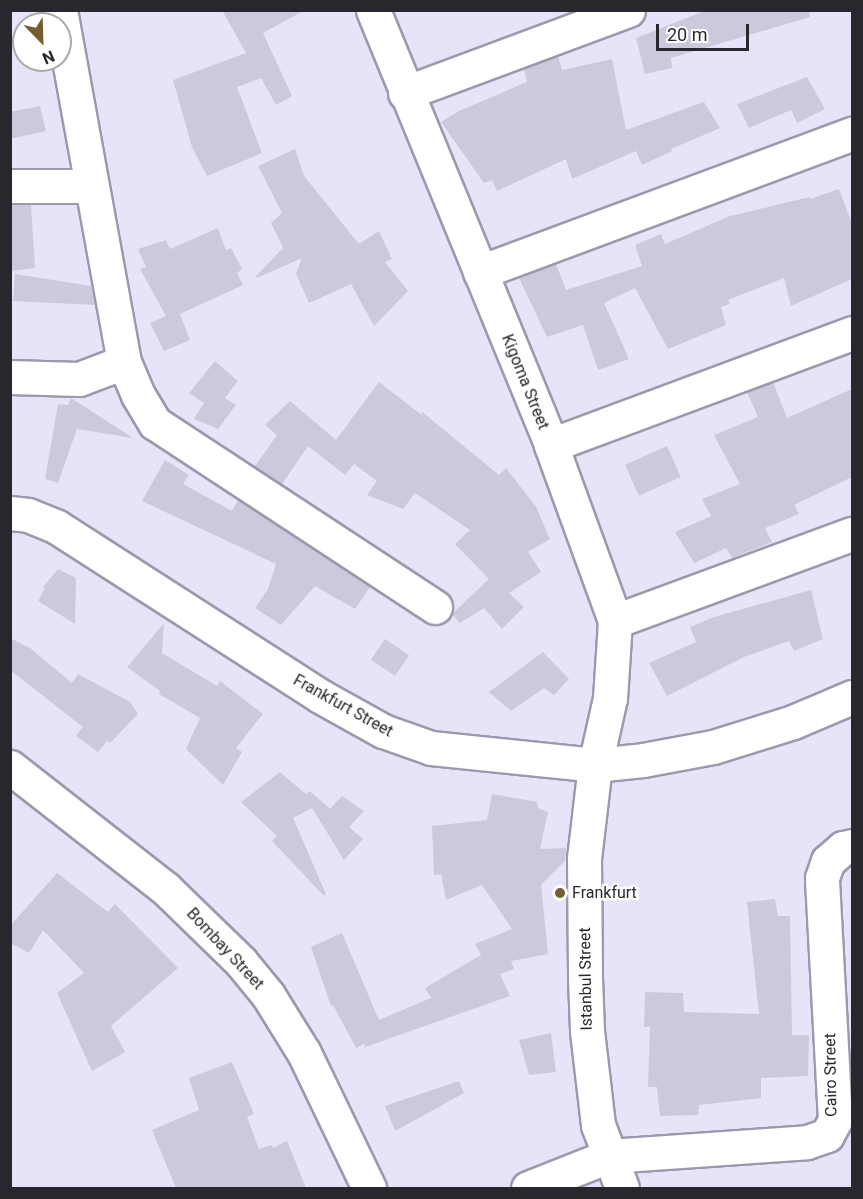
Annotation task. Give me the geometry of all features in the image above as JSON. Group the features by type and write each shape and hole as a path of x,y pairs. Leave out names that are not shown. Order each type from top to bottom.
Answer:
{"street":[{"path":"60,10 124,362 138,394 155,423 435,607"},
{"name":"Kigoma Street","path":"373,10 405,93 551,445 615,621 610,698 595,765"},
{"path":"405,93 628,10"},
{"path":"480,272 852,134"},
{"path":"10,186 91,186"},
{"path":"551,445 852,333"},
{"path":"10,377 79,379 124,362"},
{"name":"Frankfurt Street","path":"10,513 28,516 57,527 320,696 383,731 431,748 595,765 643,760 712,747 793,722 852,697"},
{"path":"615,621 852,534"},
{"name":"Istanbul Street","path":"595,765 584,858 587,1031 598,1125 622,1188"},
{"name":"Bombay Street","path":"10,767 165,888 241,962 268,995 304,1053 369,1188"},
{"name":"Cairo Street","path":"528,1188 609,1156 807,1142 826,1135 835,1120 822,878 828,861 843,848 852,846"}],"building":[{"path":"222,10 305,10 263,33 292,96 276,105 261,78 237,87 262,153 207,176 192,147 173,80 246,53"},
{"path":"707,10 809,10 810,17 671,58 672,68 645,74 636,38"},
{"path":"558,56 562,70 612,59 626,130 704,102 720,128 671,149 672,151 642,165 636,151 572,179 566,159 497,191 492,180 484,183 441,122 459,111 527,82 524,69"},
{"path":"807,77 825,109 797,123 791,110 749,128 737,104"},
{"path":"40,106 46,131 10,139 10,112"},
{"path":"295,149 304,176 359,244 379,231 392,259 385,262 408,291 374,326 351,284 309,303 296,274 302,258 257,278 256,276 283,248 271,223 282,213 258,166"},
{"path":"839,189 852,224 852,279 791,306 784,278 728,300 730,304 721,307 726,325 668,349 635,288 604,303 629,359 598,370 583,325 547,337 519,278 556,264 566,290 642,266 635,245 661,234 665,244 730,216 810,197 810,199"},
{"path":"10,205 31,205 35,268 10,271"},
{"path":"218,228 226,250 231,248 242,269 237,273 243,285 180,314 190,340 164,351 150,323 166,316 140,269 146,267 138,249 166,240 170,249"},
{"path":"15,274 91,286 95,305 13,301"},
{"path":"215,361 238,381 225,398 236,405 218,429 194,419 204,403 189,393"},
{"path":"379,382 423,416 421,411 499,475 506,468 536,507 550,539 528,552 541,572 509,593 524,607 502,629 484,608 460,623 452,614 489,579 455,544 470,530 415,493 403,509 367,495 377,481 354,464 345,475 308,446 282,484 255,466 277,435 265,425 290,401 336,440"},
{"path":"773,382 787,418 852,389 852,477 794,505 799,514 765,528 772,542 732,558 726,548 694,563 675,532 711,516 702,499 740,484 714,435 758,417 747,392"},
{"path":"71,398 133,438 77,429 58,483 45,479 58,404 68,405"},
{"path":"667,446 681,477 639,496 625,465"},
{"path":"165,460 189,475 183,484 232,511 238,500 370,587 355,609 315,586 281,625 255,608 268,589 276,564 142,501"},
{"path":"58,569 76,578 75,624 38,601 45,588 43,587"},
{"path":"811,590 823,639 794,651 789,641 744,657 667,696 649,663 696,642 690,627 714,617"},
{"path":"164,623 162,653 217,686 220,681 263,714 236,748 242,752 223,785 186,749 200,718 159,694 160,691 127,667"},
{"path":"10,638 30,648 72,683 78,674 130,702 138,714 98,752 76,736 83,727 10,670"},
{"path":"385,639 409,655 395,676 371,660"},
{"path":"543,652 569,679 554,695 544,688 511,711 489,692"},
{"path":"280,772 306,794 310,791 330,809 342,796 364,811 349,827 363,839 344,860 312,808 293,818 326,894 324,896 272,841 277,836 241,802"},
{"path":"492,794 537,802 538,808 548,812 540,849 566,848 565,861 541,885 548,954 511,961 514,969 500,974 510,996 365,1047 364,1044 356,1048 333,1005 331,1006 311,947 342,933 379,1020 431,998 425,988 481,955 475,944 512,929 482,885 446,900 441,874 434,875 432,826 487,820"},
{"path":"57,873 108,912 115,904 178,968 111,1026 125,1052 92,1071 57,993 84,973 43,930 29,953 10,943 10,926"},
{"path":"775,899 778,916 790,916 792,1035 809,1035 808,1076 761,1078 761,1098 699,1105 698,1115 660,1116 657,1087 648,1087 650,1027 644,1027 645,992 683,993 684,1012 759,1014 747,902"},
{"path":"551,1033 556,1072 529,1075 519,1040"},
{"path":"232,1062 254,1114 247,1117 259,1149 272,1145 273,1148 287,1141 306,1188 176,1188 152,1130 199,1110 189,1078"},
{"path":"459,1081 464,1093 395,1131 385,1106"}],"place":[{"name":"Frankfurt","path":"560,893"}]}
